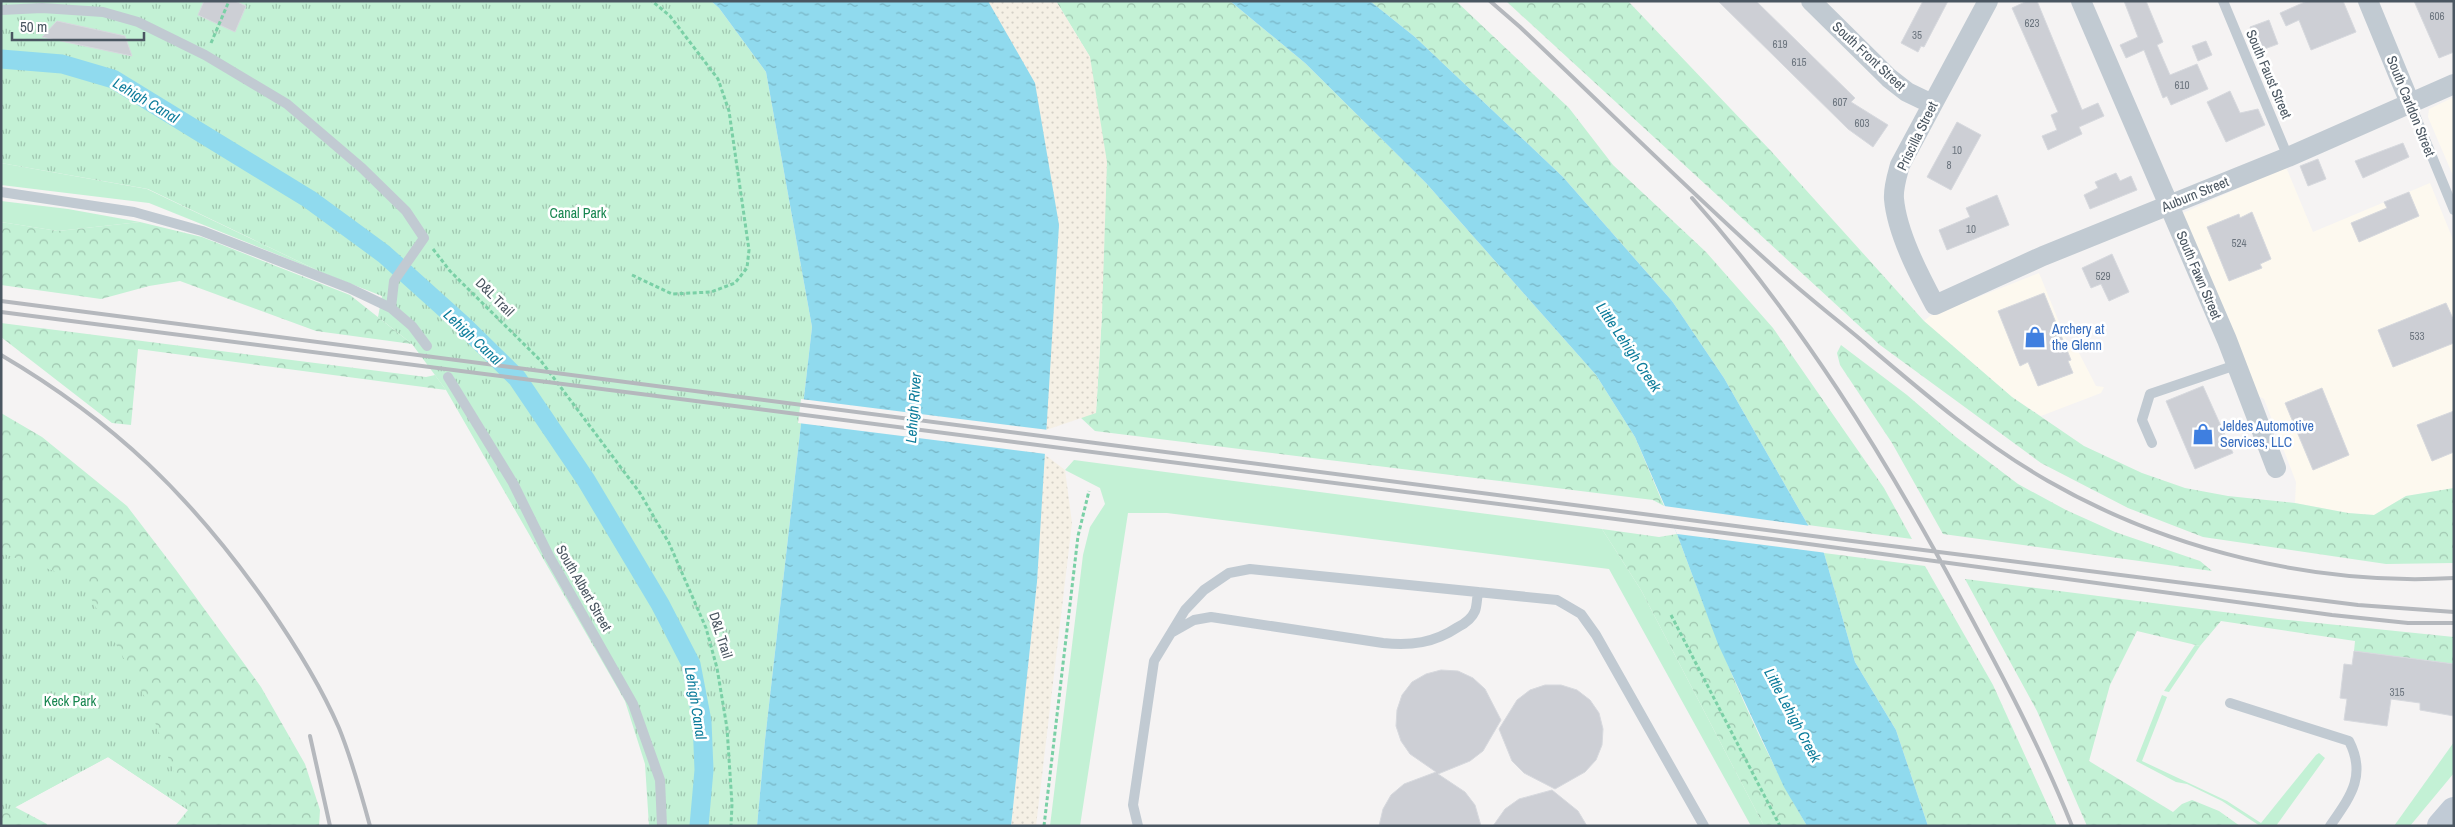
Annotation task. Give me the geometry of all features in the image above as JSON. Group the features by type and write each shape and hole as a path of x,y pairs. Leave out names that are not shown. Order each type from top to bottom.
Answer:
{"main road":[{"path":"2441,826 2454,811"}],"street":[{"name":"South Front Street","path":"1810,1 1889,78 1907,92 1932,104"},
{"name":"Priscilla Street","path":"1935,305 1917,270 1897,216 1894,198 1895,180 1900,165 1988,1"},
{"name":"South Fawn Street","path":"2081,1 2236,364 2276,468"},
{"name":"South Carldon Street","path":"2368,1 2410,104"},
{"name":"Auburn Street","path":"1935,305 2043,256 2288,157 2454,84"}],"lane":[{"name":"South Faust Street","path":"2224,1 2288,157"},
{"path":"1,10 42,8 103,12 138,22 205,54 287,104 362,168 406,211 424,238 394,281 391,308"},
{"name":"South Carldon Street","path":"2410,104 2454,210"},
{"path":"1,192 134,212 202,231 349,288 391,308 412,326 426,346"},
{"path":"2152,443 2142,420 2150,394 2236,364"},
{"name":"South Albert Street","path":"448,377 513,483 549,556 633,704 660,780 662,826"},
{"path":"1138,826 1132,804 1154,661 1185,610 1204,590 1229,573 1250,569 1557,600 1582,614 1596,635 1704,826"},
{"path":"1170,634 1194,620 1210,617 1383,643 1405,645 1426,643 1447,635 1466,622 1475,611 1478,592"},
{"path":"2230,703 2349,741 2357,756 2356,782 2330,826"}],"path":[{"path":"218,29 229,1"},
{"path":"632,275 672,294 710,292 735,283 747,268 749,250 729,111 718,79 670,16 652,1"},
{"name":"D&L Trail","path":"424,238 450,271 542,361 640,493 668,544 706,628 722,692 727,728 732,804 731,826"},
{"path":"1044,826 1078,536 1089,491"},
{"path":"1671,615 1780,826"}],"shaded area":[{"path":"2454,97 2454,178 2428,117 2429,109"},
{"path":"2286,167 2313,232 2430,183 2454,242 2454,488 2406,496 2374,515 2348,513 2295,503 2296,482 2264,399 2253,393 2184,220 2183,213"},
{"path":"2039,273 2068,344 2078,351 2096,386 2104,387 2101,393 2041,416 2012,397 1924,321 1930,316"}],"green space":[{"name":"Canal Park","path":"1,1 711,1 719,8 766,72 812,327 757,826 649,826 645,764 625,701 446,390 412,344 378,317 382,296 323,273 148,189 1,163"},
{"path":"1056,1 1230,1 1305,63 1426,183 1596,375 1635,437 1664,506 1653,500 1095,431 1080,417 1096,412 1102,314 1090,57"},
{"path":"1370,1 1456,1 1569,108 1613,165 1706,252 1773,328 1884,488 1912,539 1808,525 1724,378 1672,301 1563,177 1415,37"},
{"path":"1506,1 1628,1 1770,150 1924,321 2012,397 2084,446 2142,473 2185,488 2228,496 2295,503 2348,513 2374,515 2406,496 2454,488 2454,563 2386,564 2203,537 2128,508 2041,463 1880,345"},
{"path":"1,163 147,189 323,273 149,203 1,185"},
{"path":"1,201 68,209 140,222 58,231 1,222"},
{"path":"1,222 58,231 140,222 202,237 350,295 412,344 316,331 180,281 149,286 101,299 1,285"},
{"path":"1,323 426,377 435,375 446,390 138,349 131,425 112,423 1,337"},
{"path":"1841,345 2018,484 2066,510 2115,532 2200,561 2212,571 1943,534 1892,443 1840,365 1837,353"},
{"path":"1,413 42,437 127,506 261,687 305,764 320,810 319,826 175,826 188,810 108,757 15,807 47,824 47,826 1,826"},
{"path":"1074,460 1602,529 1641,590 1764,826 1751,826 1609,569 1167,513 1128,513 1080,826 1050,826 1083,555 1090,527 1105,504 1100,488 1065,470"},
{"path":"1602,529 1659,537 1677,534 1705,609 1752,720 1787,791 1807,826 1764,826 1641,590"},
{"name":"Keck Park","path":"1,553 81,580 147,701 188,810 108,757 1,815"},
{"path":"1824,553 1925,566 1993,685 2057,826 1928,826 1896,730 1855,662"},
{"path":"1965,579 2278,619 2454,637 2454,664 2354,651 2355,641 2221,621 2200,646 2137,631 2110,685 2089,761 2173,812 2182,804 2192,800 2219,811 2240,826 2087,826 2037,711"},
{"path":"2195,645 2200,646 2169,692 2164,691"},
{"path":"2162,695 2167,697 2142,761 2227,801 2261,823 2316,755 2319,753 2325,758 2276,826 2260,826 2222,801 2187,784 2176,782 2136,761"},
{"path":"2454,742 2454,773 2410,826 2394,826"}],"sand":[{"path":"988,1 1056,1 1090,57 1107,162 1102,314 1096,413 1046,430 1047,405"},
{"path":"1044,454 1065,470 1072,523 1036,826 1011,826 1037,582"}],"water":[{"name":"Lehigh River","path":"711,1 988,1 1035,83 1059,225 1037,582 1011,826 757,826 812,327 766,72 719,8"},
{"name":"Little Lehigh Creek","path":"1230,1 1370,1 1415,37 1563,177 1672,301 1724,378 1824,553 1855,662 1896,730 1928,826 1807,826 1784,787 1718,644 1677,534 1635,437 1596,375 1426,183 1305,63"}],"pier":[{"path":"801,399 1049,430 1046,454 798,423"},
{"path":"1664,506 1811,526 1827,553 1677,534"}],"building":[{"path":"204,1 235,1 246,6 235,32 198,15"},
{"path":"1718,1 1756,1 1855,98 1851,102 1888,125 1873,147 1848,129"},
{"path":"1923,1 1948,1 1924,47 1921,46 1918,52 1901,43"},
{"path":"2027,1 2037,1 2082,110 2098,103 2104,116 2079,127 2082,134 2048,150 2042,136 2057,130 2051,115 2058,112 2012,8"},
{"path":"2124,1 2146,1 2163,42 2157,45 2170,75 2197,64 2208,89 2171,105 2167,96 2163,98 2144,50 2126,58 2120,45 2138,37"},
{"path":"2307,1 2343,1 2356,32 2311,50 2299,20 2286,26 2280,13"},
{"path":"2414,1 2454,1 2454,52 2439,58"},
{"path":"2269,20 2278,44 2259,51 2250,27"},
{"path":"57,21 125,36 132,56 42,37"},
{"path":"2206,41 2212,55 2198,61 2192,46"},
{"path":"2230,91 2240,113 2258,109 2265,125 2226,142 2207,102"},
{"path":"1957,122 1981,135 1951,190 1927,177"},
{"path":"2403,143 2409,157 2363,178 2355,161"},
{"path":"2318,159 2326,179 2308,186 2300,166"},
{"path":"2116,173 2120,181 2131,176 2137,190 2090,209 2084,195 2098,188 2095,182"},
{"path":"2409,192 2419,216 2359,242 2351,223 2387,208 2384,202"},
{"path":"1997,195 2009,225 1947,250 1939,230 1970,217 1966,208"},
{"path":"2252,212 2271,259 2260,264 2262,268 2229,281 2207,227 2239,214 2240,218"},
{"path":"2112,254 2129,292 2109,301 2101,284 2091,288 2082,268"},
{"name":"Archery at the Glenn","path":"2044,293 2071,360 2068,361 2073,373 2038,386 2028,362 2020,366 1998,311"},
{"path":"2446,303 2454,321 2454,343 2393,367 2378,330"},
{"name":"Jeldes Automotive Services, LLC","path":"2203,386 2233,453 2195,469 2166,401"},
{"path":"2322,388 2349,455 2313,470 2285,403"},
{"path":"2454,411 2454,452 2432,461 2417,425"},
{"path":"2354,651 2454,664 2454,716 2420,710 2420,703 2391,699 2387,726 2344,720 2347,699 2340,698 2344,664 2352,665"},
{"path":"1441,670 1458,671 1473,678 1485,689 1501,720 1483,751 1470,761 1438,774 1465,792 1475,805 1481,826 1379,826 1383,809 1391,795 1404,784 1436,772 1410,754 1401,741 1396,726 1397,710 1402,695 1412,682 1426,674"},
{"path":"1545,685 1561,685 1577,690 1590,700 1599,713 1603,729 1602,745 1596,760 1585,772 1555,789 1524,773 1512,761 1499,729 1517,700 1530,690"},
{"path":"1552,790 1578,811 1587,826 1493,826 1505,809 1519,799"}],"waterway":[{"name":"Lehigh Canal","path":"1,59 62,64 113,79 309,199 384,254 463,325 517,378 586,480 660,604 691,664 702,721 704,770 699,826"}],"railway":[{"path":"1490,1 1785,276 1905,377 1974,432 1998,450 2048,481 2094,505 2143,526 2193,544 2244,558 2297,569 2349,576 2402,579 2454,578"},
{"path":"1692,198 1731,243 1768,291 1803,339 1870,439 1930,543 2019,709 2072,826"},
{"path":"1,301 1836,539 2358,605 2454,612"},
{"path":"1,312 1779,540 2332,615 2408,623 2454,623"},
{"path":"1,355 80,407 148,464 179,495 238,565 287,634 324,696 348,752 370,826"},
{"path":"310,736 330,826"}],"place":[{"name":"Archery at the Glenn","path":"2035,337"},
{"name":"Jeldes Automotive Services, LLC","path":"2203,434"}]}
